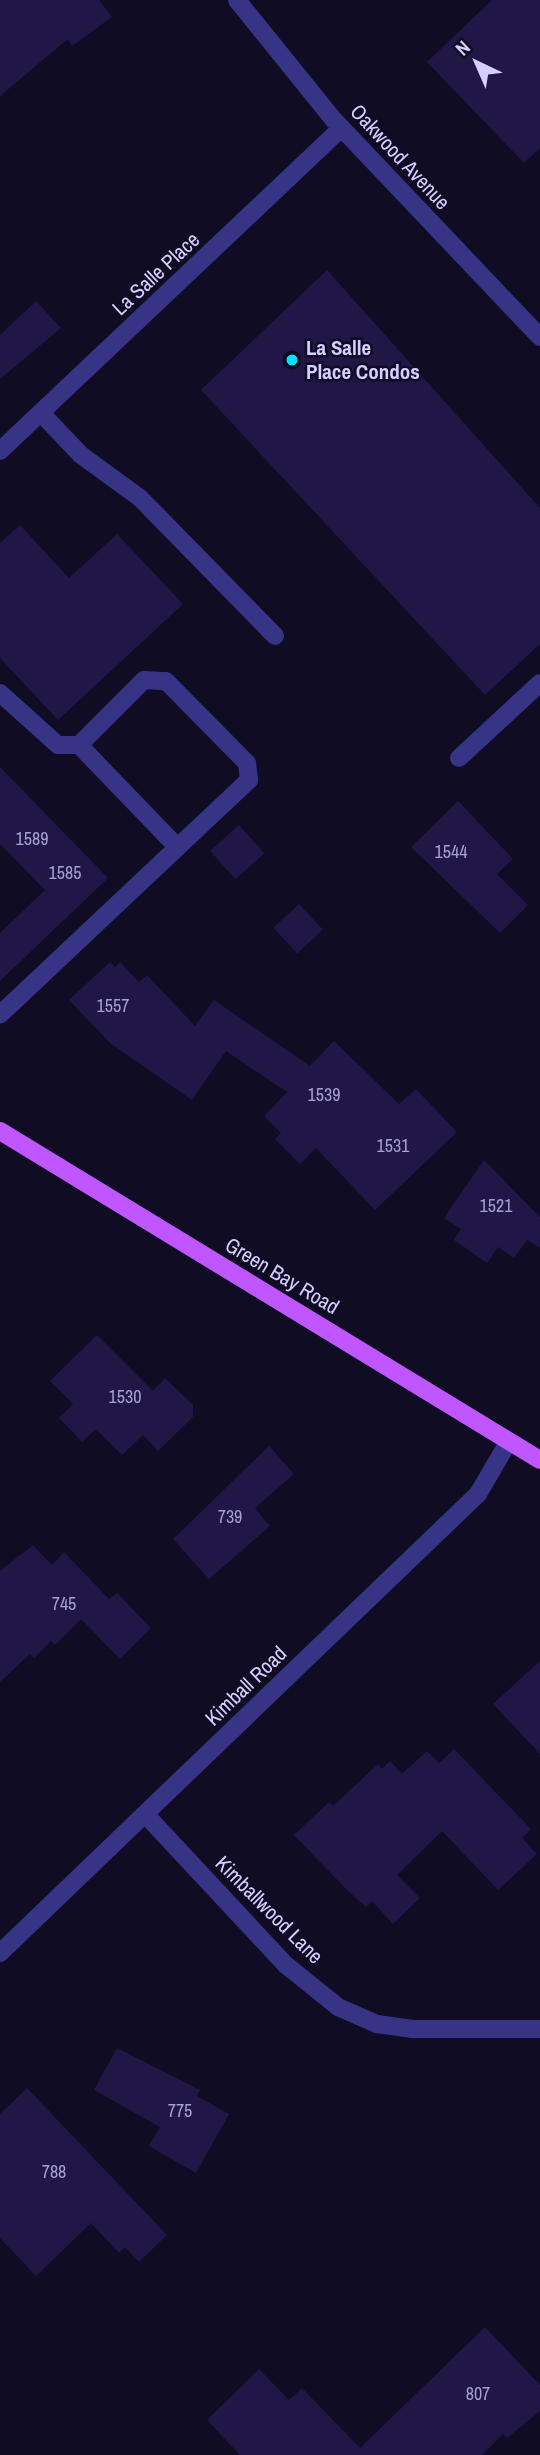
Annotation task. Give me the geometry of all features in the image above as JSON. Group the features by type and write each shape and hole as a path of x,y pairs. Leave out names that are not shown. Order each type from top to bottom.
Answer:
{"main road":[{"name":"Green Bay Road","path":"0,1131 540,1460"}],"street":[{"name":"Oakwood Avenue","path":"237,0 341,128 540,337"},
{"name":"La Salle Place","path":"0,451 341,128"},
{"path":"41,412 81,455 141,498 275,636"},
{"path":"0,693 58,745 79,745 144,680 166,681 247,763 249,780 0,1015"},
{"path":"459,758 540,683"},
{"path":"79,745 177,847"},
{"name":"Kimball Road","path":"0,1953 478,1494 509,1441"},
{"name":"Kimballwood Lane","path":"145,1814 286,1965 338,2007 377,2024 413,2029 540,2029"}],"building":[{"path":"0,0 99,0 112,17 72,46 68,39 0,96"},
{"path":"492,0 540,0 540,148 524,163 427,62"},
{"path":"327,270 540,508 540,644 485,695 201,390"},
{"path":"36,301 61,328 0,379 0,335"},
{"path":"20,525 69,578 117,534 183,604 58,720 0,658 0,543"},
{"path":"0,767 108,878 0,981 0,933 45,890 0,844"},
{"path":"458,801 513,859 497,874 528,905 500,933 411,847"},
{"path":"239,825 264,853 235,879 210,851"},
{"path":"299,904 323,930 297,953 273,928"},
{"path":"110,962 115,967 120,962 139,982 147,975 195,1026 214,1000 310,1066 334,1041 399,1104 416,1089 457,1132 375,1210 316,1148 300,1164 275,1139 281,1133 264,1116 287,1092 226,1051 192,1100 110,1043 69,1000"},
{"path":"484,1160 540,1217 540,1248 527,1240 514,1258 498,1247 487,1263 454,1240 461,1229 444,1218"},
{"path":"97,1335 153,1391 165,1378 193,1405 193,1417 158,1451 143,1435 122,1455 96,1429 82,1442 59,1418 73,1404 50,1381"},
{"path":"269,1446 294,1474 255,1508 270,1526 209,1579 173,1539"},
{"path":"33,1545 52,1565 64,1552 109,1599 117,1593 151,1628 120,1659 81,1619 55,1645 51,1641 34,1658 30,1654 0,1682 0,1571"},
{"path":"540,1661 540,1754 493,1704"},
{"path":"454,1749 531,1829 522,1838 537,1854 498,1890 442,1831 397,1875 420,1898 393,1924 372,1901 366,1907 347,1890 294,1835 329,1802 333,1806 378,1764 382,1769 390,1761 402,1774 427,1751 439,1763"},
{"path":"117,2048 200,2090 197,2096 229,2114 196,2173 149,2146 160,2127 94,2090"},
{"path":"27,2088 167,2235 139,2262 125,2247 119,2253 91,2223 36,2276 0,2238 0,2114"},
{"path":"485,2327 540,2385 540,2411 507,2438 503,2434 482,2455 240,2455 207,2420 259,2369 289,2400 302,2388 360,2448"}],"place":[{"name":"La Salle Place Condos","path":"292,360"}]}
